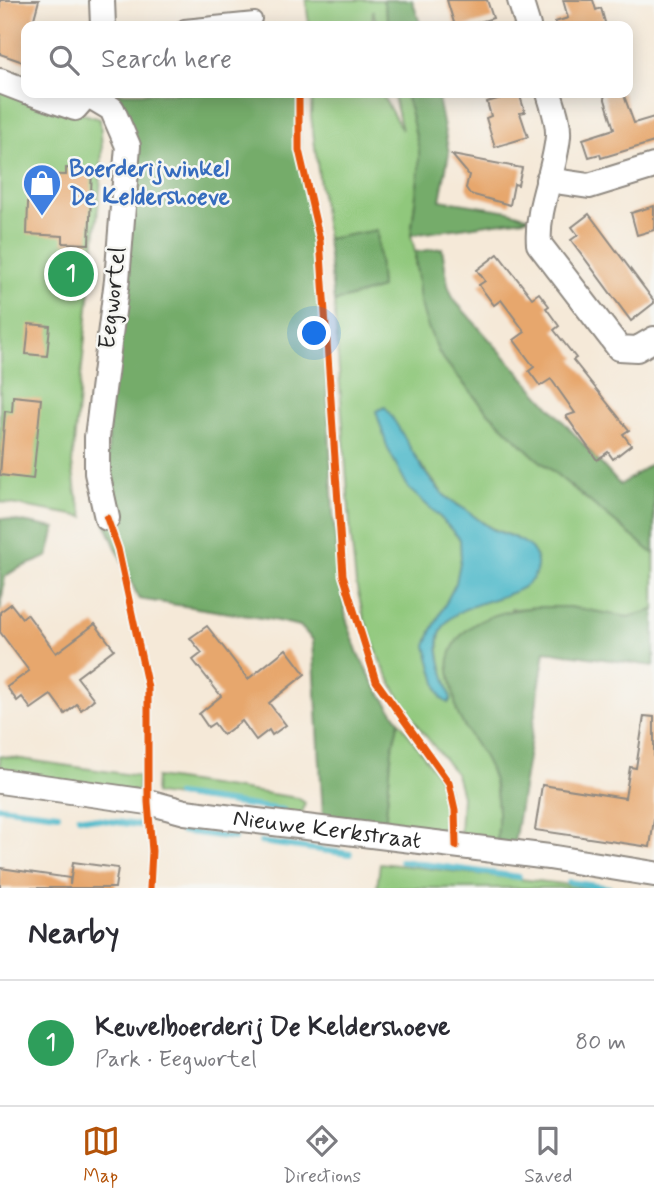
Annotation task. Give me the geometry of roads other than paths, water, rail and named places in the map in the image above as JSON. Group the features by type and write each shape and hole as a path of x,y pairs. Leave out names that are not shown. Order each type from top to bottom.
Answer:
{"street":[{"path":"102,0 103,21"},
{"path":"520,0 526,21"},
{"path":"0,81 21,88"},
{"path":"46,98 75,108 83,98"},
{"name":"Eegwortel","path":"95,98 112,109 128,146 117,281 97,436 97,473 107,518"},
{"path":"551,98 557,118 558,136 537,227 539,244 619,348 637,348 654,339"},
{"path":"548,180 589,186 654,166"},
{"name":"Nieuwe Kerkstraat","path":"0,781 148,802 185,812 549,857 654,874"}],"lane":[{"path":"235,21 255,19"}],"water":[{"path":"385,407 419,464 444,495 492,529 528,545 536,558 537,566 532,579 522,588 458,613 446,623 438,644 451,699 448,703 442,699 438,690 426,646 456,583 461,558 460,539 409,489 388,449 376,411"}],"waterway":[{"path":"177,795 283,810"},
{"path":"0,807 58,814"},
{"path":"79,817 138,825"},
{"path":"181,831 234,838"},
{"path":"261,842 350,854"},
{"path":"401,861 519,877"},
{"path":"569,882 609,888"}],"place":[{"name":"Boerderijwinkel De Keldershoeve","path":"42,217"},
{"name":"Keuvelboerderij De Keldershoeve","path":"71,274"}]}
